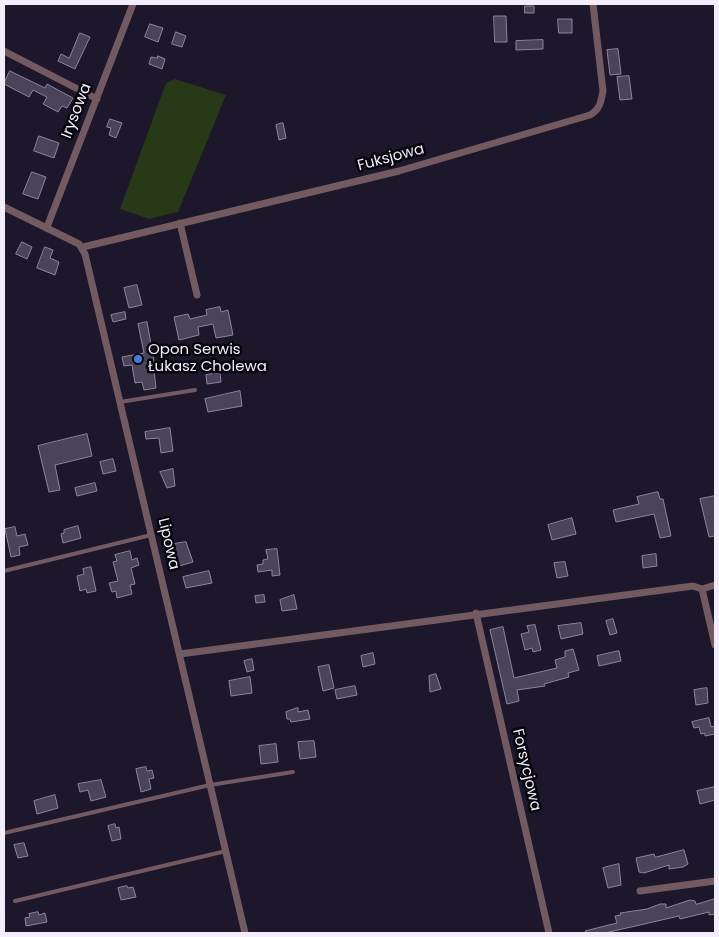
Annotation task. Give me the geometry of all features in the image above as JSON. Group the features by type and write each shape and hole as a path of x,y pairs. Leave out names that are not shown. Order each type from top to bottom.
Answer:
{"street":[{"name":"Irysowa","path":"46,228 133,4"},
{"name":"Fuksjowa","path":"83,247 398,171 590,115 601,104 604,90 593,4"},
{"path":"4,51 97,98"},
{"path":"4,208 83,247"},
{"path":"180,224 197,295"},
{"name":"Lipowa","path":"83,247 245,933"},
{"path":"180,654 476,613 693,586 702,589 715,585"},
{"path":"702,589 715,645"},
{"name":"Forsycjowa","path":"476,613 549,933"},
{"path":"640,891 715,881"}],"lane":[{"path":"120,402 195,390"},
{"path":"4,571 151,535"},
{"path":"4,834 210,785 293,772"},
{"path":"15,901 226,850"}],"green space":[{"path":"175,79 226,95 178,212 149,219 120,209 166,83"}],"building":[{"path":"525,6 534,6 534,13 525,13"},
{"path":"494,16 506,16 507,42 495,42"},
{"path":"558,19 572,19 572,33 559,33"},
{"path":"150,24 163,28 158,42 145,37"},
{"path":"176,32 186,36 182,47 172,44"},
{"path":"80,33 90,37 75,69 58,61 61,54 69,58"},
{"path":"543,40 543,49 516,50 516,41"},
{"path":"618,49 621,74 610,75 607,50"},
{"path":"158,56 165,59 162,69 149,64 151,57 157,58"},
{"path":"10,71 45,88 47,84 73,98 67,108 62,106 58,112 43,104 47,97 33,90 29,97 4,84"},
{"path":"629,76 632,99 620,100 617,77"},
{"path":"110,119 122,123 116,138 109,135 111,128 107,127"},
{"path":"283,123 286,138 279,140 276,125"},
{"path":"39,136 59,143 54,158 34,151"},
{"path":"32,172 46,177 38,199 23,194"},
{"path":"22,242 32,247 27,259 16,254"},
{"path":"45,247 53,250 50,258 59,262 55,275 37,268"},
{"path":"137,285 142,305 129,308 124,288"},
{"path":"220,307 221,312 228,310 233,335 216,338 213,324 198,327 199,335 179,340 174,317 188,314 190,319 207,315 206,310"},
{"path":"125,312 126,319 113,322 111,315"},
{"path":"147,322 154,361 156,388 144,390 142,382 135,383 132,365 124,366 122,357 144,353 138,324"},
{"path":"220,373 221,382 207,384 206,375"},
{"path":"240,391 242,406 208,412 205,399"},
{"path":"170,428 173,451 161,453 159,438 146,439 145,432"},
{"path":"87,434 92,456 55,465 60,490 49,492 38,446"},
{"path":"113,459 116,471 103,474 100,462"},
{"path":"173,469 175,486 167,488 160,472"},
{"path":"95,483 97,491 77,496 75,488"},
{"path":"658,492 660,499 663,499 671,536 660,538 654,514 616,522 613,510 639,504 637,497"},
{"path":"715,496 715,536 709,537 700,499"},
{"path":"572,518 576,534 552,540 548,525"},
{"path":"78,526 81,538 63,543 61,534 64,533 64,530"},
{"path":"15,527 17,536 25,534 28,545 19,547 20,555 11,557 5,529"},
{"path":"186,542 193,562 179,566 174,544"},
{"path":"277,549 280,575 272,576 272,570 258,572 257,565 263,564 263,560 268,559 266,550"},
{"path":"130,551 132,560 137,558 139,565 131,568 135,584 130,585 132,594 117,598 116,591 112,592 109,583 118,581 113,562 117,561 115,555"},
{"path":"656,554 657,566 643,568 642,556"},
{"path":"565,562 568,576 557,578 554,563"},
{"path":"91,567 96,591 87,593 86,589 80,591 77,576 84,574 83,569"},
{"path":"209,571 212,583 186,588 183,577"},
{"path":"264,595 265,602 256,603 255,596"},
{"path":"294,595 297,609 282,611 280,600"},
{"path":"613,619 617,633 610,635 606,621"},
{"path":"581,623 583,634 561,639 558,626"},
{"path":"535,625 541,650 533,652 532,648 525,650 521,634 529,632 527,626"},
{"path":"503,627 514,678 557,668 555,660 565,657 565,651 573,649 579,670 568,673 569,677 544,684 545,686 517,690 519,701 507,704 490,630"},
{"path":"619,651 621,661 599,666 597,656"},
{"path":"373,653 375,664 363,667 361,656"},
{"path":"252,659 254,670 247,672 244,661"},
{"path":"329,665 334,688 323,691 318,667"},
{"path":"436,674 441,689 430,692 429,676"},
{"path":"250,677 252,693 231,696 229,681"},
{"path":"355,686 357,695 337,699 335,690"},
{"path":"707,688 708,703 696,705 694,690"},
{"path":"298,708 298,712 308,710 310,719 291,722 290,719 287,719 286,712"},
{"path":"709,718 711,727 715,726 715,734 705,736 705,733 701,734 699,727 694,728 692,722"},
{"path":"314,741 316,757 300,759 298,742"},
{"path":"276,744 278,762 261,764 259,746"},
{"path":"146,767 147,771 152,770 154,778 149,779 151,789 141,792 136,769"},
{"path":"101,780 106,797 91,801 88,790 80,792 78,784"},
{"path":"715,787 715,800 700,804 697,791"},
{"path":"55,795 58,808 37,814 34,801"},
{"path":"115,824 116,828 119,827 121,839 112,841 108,826"},
{"path":"24,843 28,856 18,858 14,845"},
{"path":"684,850 688,864 683,867 669,869 669,865 644,873 639,872 636,858 654,854 655,857"},
{"path":"619,864 621,885 608,888 603,868"},
{"path":"127,886 128,888 133,887 136,897 121,900 118,888"},
{"path":"715,899 715,914 709,915 709,912 680,919 679,916 605,933 586,933 585,931 617,923 615,916 621,915 620,913 647,909 660,904 666,904 666,908 690,900 695,901 696,904"},
{"path":"38,912 39,915 45,913 47,922 26,926 25,918 30,917 29,914"}],"place":[{"name":"Opon Serwis Łukasz Cholewa","path":"138,359"}]}
